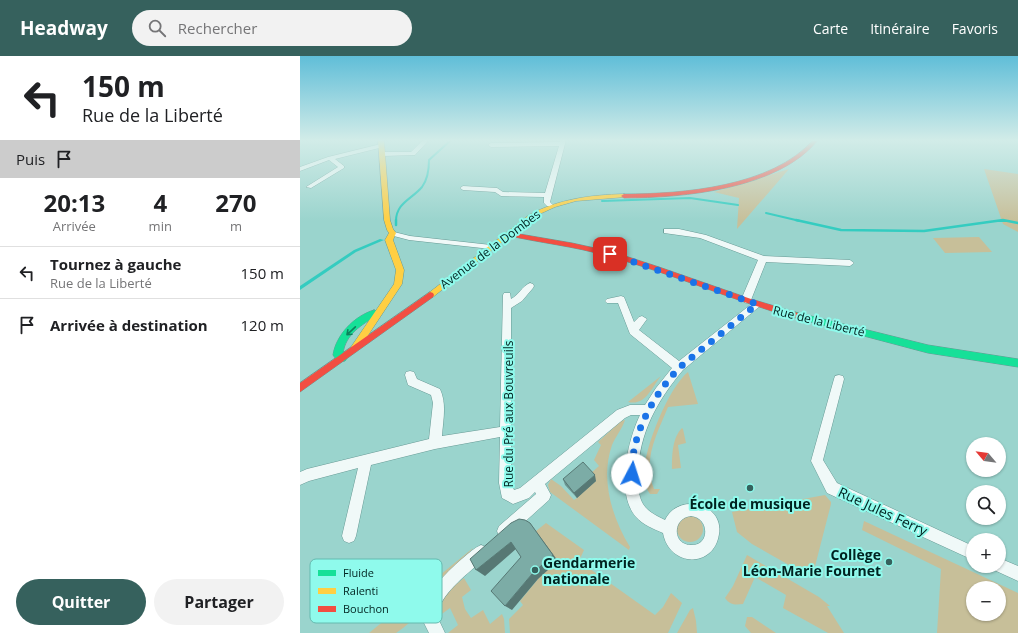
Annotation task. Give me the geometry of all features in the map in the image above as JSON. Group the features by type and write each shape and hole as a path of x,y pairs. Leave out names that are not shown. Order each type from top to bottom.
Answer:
{"street":[{"path":"309,187 342,167"},
{"path":"383,167 387,220 390,230 393,233 410,238 491,247"},
{"path":"549,205 546,202 555,167"},
{"name":"Avenue de la Dombes","path":"300,388 354,350 538,210 549,205 573,199 667,195 717,187 769,172 781,167"},
{"path":"463,188 497,190 501,194 548,195"},
{"path":"667,231 678,230 700,236 763,259 850,263"},
{"path":"354,350 379,310 395,290 400,278 398,261 389,240 393,233"},
{"name":"Rue de la Liberté","path":"508,234 548,240 610,254 757,304 928,349 1018,363"},
{"path":"746,300 763,259"},
{"name":"Rue du Pré aux Bouvreuils","path":"530,286 519,299 507,301 505,484 507,493 513,497 524,493 537,484 621,414 630,410 648,410"},
{"path":"610,301 620,299 633,331 679,368"},
{"path":"670,530 649,518 639,510 634,498 632,462 636,441 648,410 668,379 679,368 757,304"},
{"path":"342,358 337,352 341,341 360,322 379,310"},
{"path":"633,331 642,320"},
{"path":"410,375 412,382 436,392 439,403 435,443"},
{"name":"Rue Jules Ferry","path":"840,379 817,461 832,488 966,550"},
{"path":"300,479 307,474 435,443 506,432"},
{"path":"349,536 366,460"},
{"path":"442,586 544,495 537,484"},
{"path":"1006,568 1018,574"},
{"path":"432,623 437,633"}],"shaded area":[{"path":"789,169 737,229 739,198 714,192"},
{"path":"984,169 1018,174 1018,232 1003,224"},
{"path":"979,237 992,252 945,253 933,238"},
{"path":"688,372 698,404 668,407 652,447 650,457 651,478 654,489 660,489 657,494 650,494 644,482 644,469 651,439 664,406 680,380"},
{"path":"661,376 644,399 634,403 628,402"},
{"path":"625,420 612,445 607,471 613,511 630,547 629,550 550,492 548,485 551,479 561,486 574,500 577,498 590,474 599,466 594,460 601,445 598,442 621,421"},
{"path":"682,428 686,443 678,445 681,468 672,469 674,442"},
{"path":"825,495 831,504 812,578 752,544 737,532 732,512"},
{"path":"690,516 699,520 703,529 699,538 690,542 681,538 677,529 681,520"},
{"path":"864,521 966,569 966,573 975,573 992,581 966,581 966,621 1006,621 1006,587 1018,593 1018,633 937,633 941,569 862,530"},
{"path":"546,523 584,550 579,561 655,615 663,607 671,593 682,603 668,633 510,633 509,619 523,605 520,601 538,579 536,531"},
{"path":"473,548 459,568 442,582 442,573"},
{"path":"747,555 819,597 830,606 827,606 844,633 828,633 783,608 786,595 755,577 743,604 729,602 725,598 733,586"},
{"path":"464,578 471,590 462,597 465,609 471,618 483,610 490,624 502,614 505,633 448,633 458,625 450,608 442,614 442,596"},
{"path":"693,608 697,633 677,633 690,610"},
{"path":"747,617 752,617 776,633 751,633 745,626"},
{"path":"381,623 409,623 396,633 369,633"}],"water":[{"path":"380,239 384,240 356,252 300,290 300,286 354,250"}],"building":[{"path":"583,462 595,475 574,493 563,479"},
{"name":"Gendarmerie nationale","path":"519,519 530,523 553,555 532,574 505,606 491,591 521,557 511,542 476,570 470,559 511,523"}],"waterway":[{"path":"396,221 402,205 418,191 426,181 429,167"},
{"path":"602,201 690,198 738,205"},
{"path":"766,213 800,221"},
{"path":"796,220 841,230 924,231 1003,220 1018,223"},
{"path":"998,221 1007,221"}],"traffic: fast":[{"path":"342,358 338,355 341,341 345,335 356,325 374,313"},
{"path":"795,315 928,349 1018,363"}],"traffic: slow":[{"path":"356,347 398,284 400,270 389,240 393,233 390,230 387,220 383,167"},
{"path":"430,295 531,216 542,210 564,202 587,198 624,196"}],"traffic: jam":[{"path":"624,196 679,194 713,189 754,178 782,167"},
{"path":"508,234 559,242 610,254 657,268 748,301 795,315"},
{"path":"300,388 430,295"}],"place":[{"name":"École de musique","path":"750,488"},
{"name":"Collège Léon-Marie Fournet","path":"889,562"},
{"name":"Gendarmerie nationale","path":"535,570"}],"route":[{"path":"610,254 757,304 679,368 668,379 648,410 642,425 636,441 632,462 632,474"}]}
